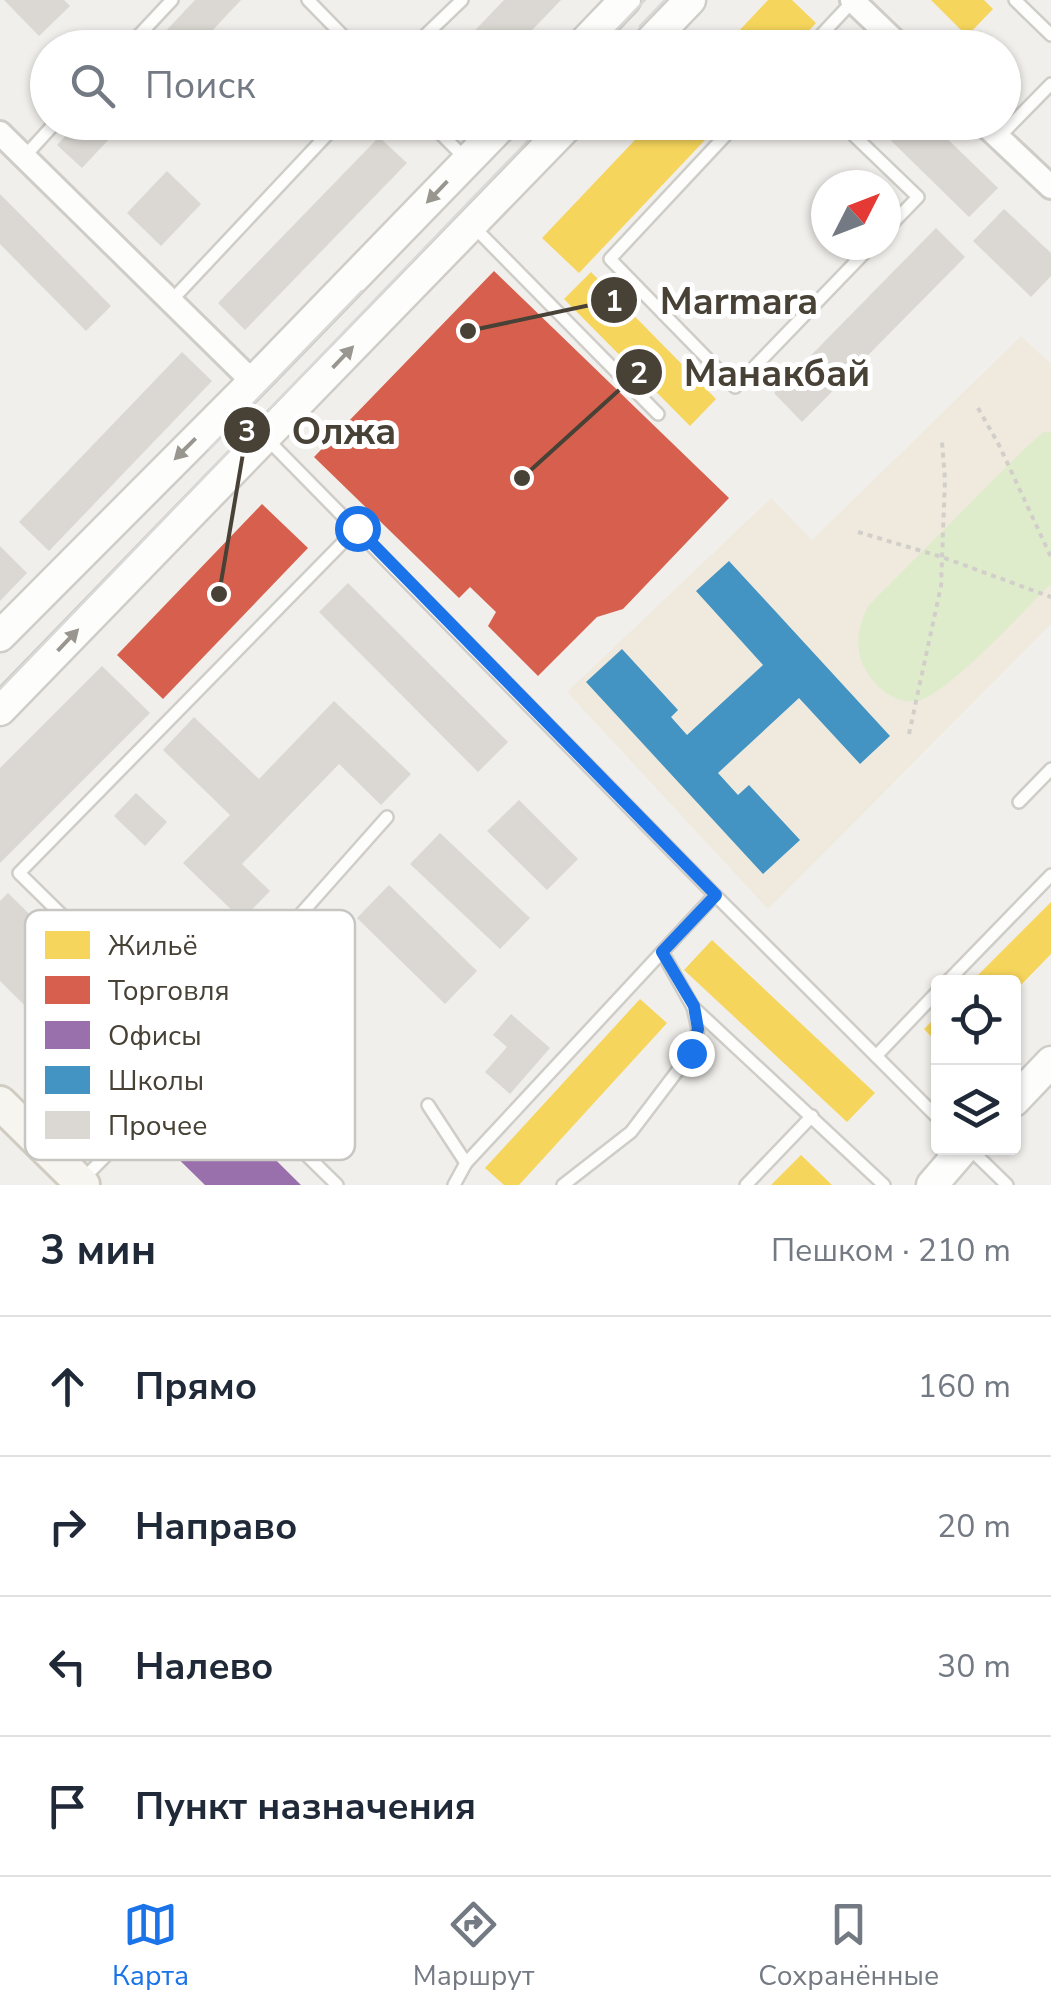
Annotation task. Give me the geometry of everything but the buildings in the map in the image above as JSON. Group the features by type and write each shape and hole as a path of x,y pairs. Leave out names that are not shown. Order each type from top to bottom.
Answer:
{"main road":[{"path":"0,1104 25,1128"},
{"path":"57,1160 82,1184"}],"street":[{"path":"596,30 625,0"},
{"path":"661,30 690,0"},
{"path":"852,0 883,30"},
{"path":"0,133 253,382"},
{"path":"0,636 488,140"},
{"path":"0,710 554,140"},
{"path":"1001,140 1051,188"},
{"path":"1021,1094 1051,1062"},
{"path":"932,1185 960,1155"}],"lane":[{"path":"144,30 172,0"},
{"path":"308,0 337,30"},
{"path":"431,30 462,0"},
{"path":"825,30 852,0"},
{"path":"1015,0 1051,35"},
{"path":"1021,107 1051,84"},
{"path":"24,156 39,140"},
{"path":"171,301 322,140"},
{"path":"447,140 468,161"},
{"path":"721,140 610,259 735,387 858,260"},
{"path":"859,140 890,170"},
{"path":"901,181 918,197 901,215"},
{"path":"472,225 658,414"},
{"path":"266,436 931,1111"},
{"path":"57,910 19,873 357,528"},
{"path":"1018,802 1051,769"},
{"path":"304,910 387,817"},
{"path":"954,975 1051,875"},
{"path":"454,1185 466,1163 716,895"},
{"path":"662,952 694,1006 884,1185"},
{"path":"876,1056 931,998"},
{"path":"563,1185 630,1132 691,1053 698,1029 694,1006"},
{"path":"428,1105 466,1163"},
{"path":"746,1185 812,1116"},
{"path":"974,1155 1006,1185"},
{"path":"82,1184 105,1160"},
{"path":"311,1160 336,1185"}],"path":[{"path":"978,408 1000,445 1051,557"},
{"path":"909,734 941,586 942,442"},
{"path":"858,532 942,557 1051,597"}],"shaded area":[{"path":"1021,336 1051,364 1051,624 768,909 567,692 771,498 812,540"}],"green space":[{"path":"1043,432 1051,432 1051,584 947,684 917,701 891,696 875,683 861,661 859,634 868,606"}],"tram line":[{"path":"616,30 645,0"},
{"path":"640,26 665,0"},
{"path":"0,689 529,140"},
{"path":"209,449 362,291"}],"place":[{"name":"Marmara","path":"468,331"},
{"name":"Манакбай","path":"522,478"},
{"name":"Олжа","path":"219,594"}],"route":[{"path":"357,528 716,895 662,952 694,1006 698,1029 691,1053"}]}
